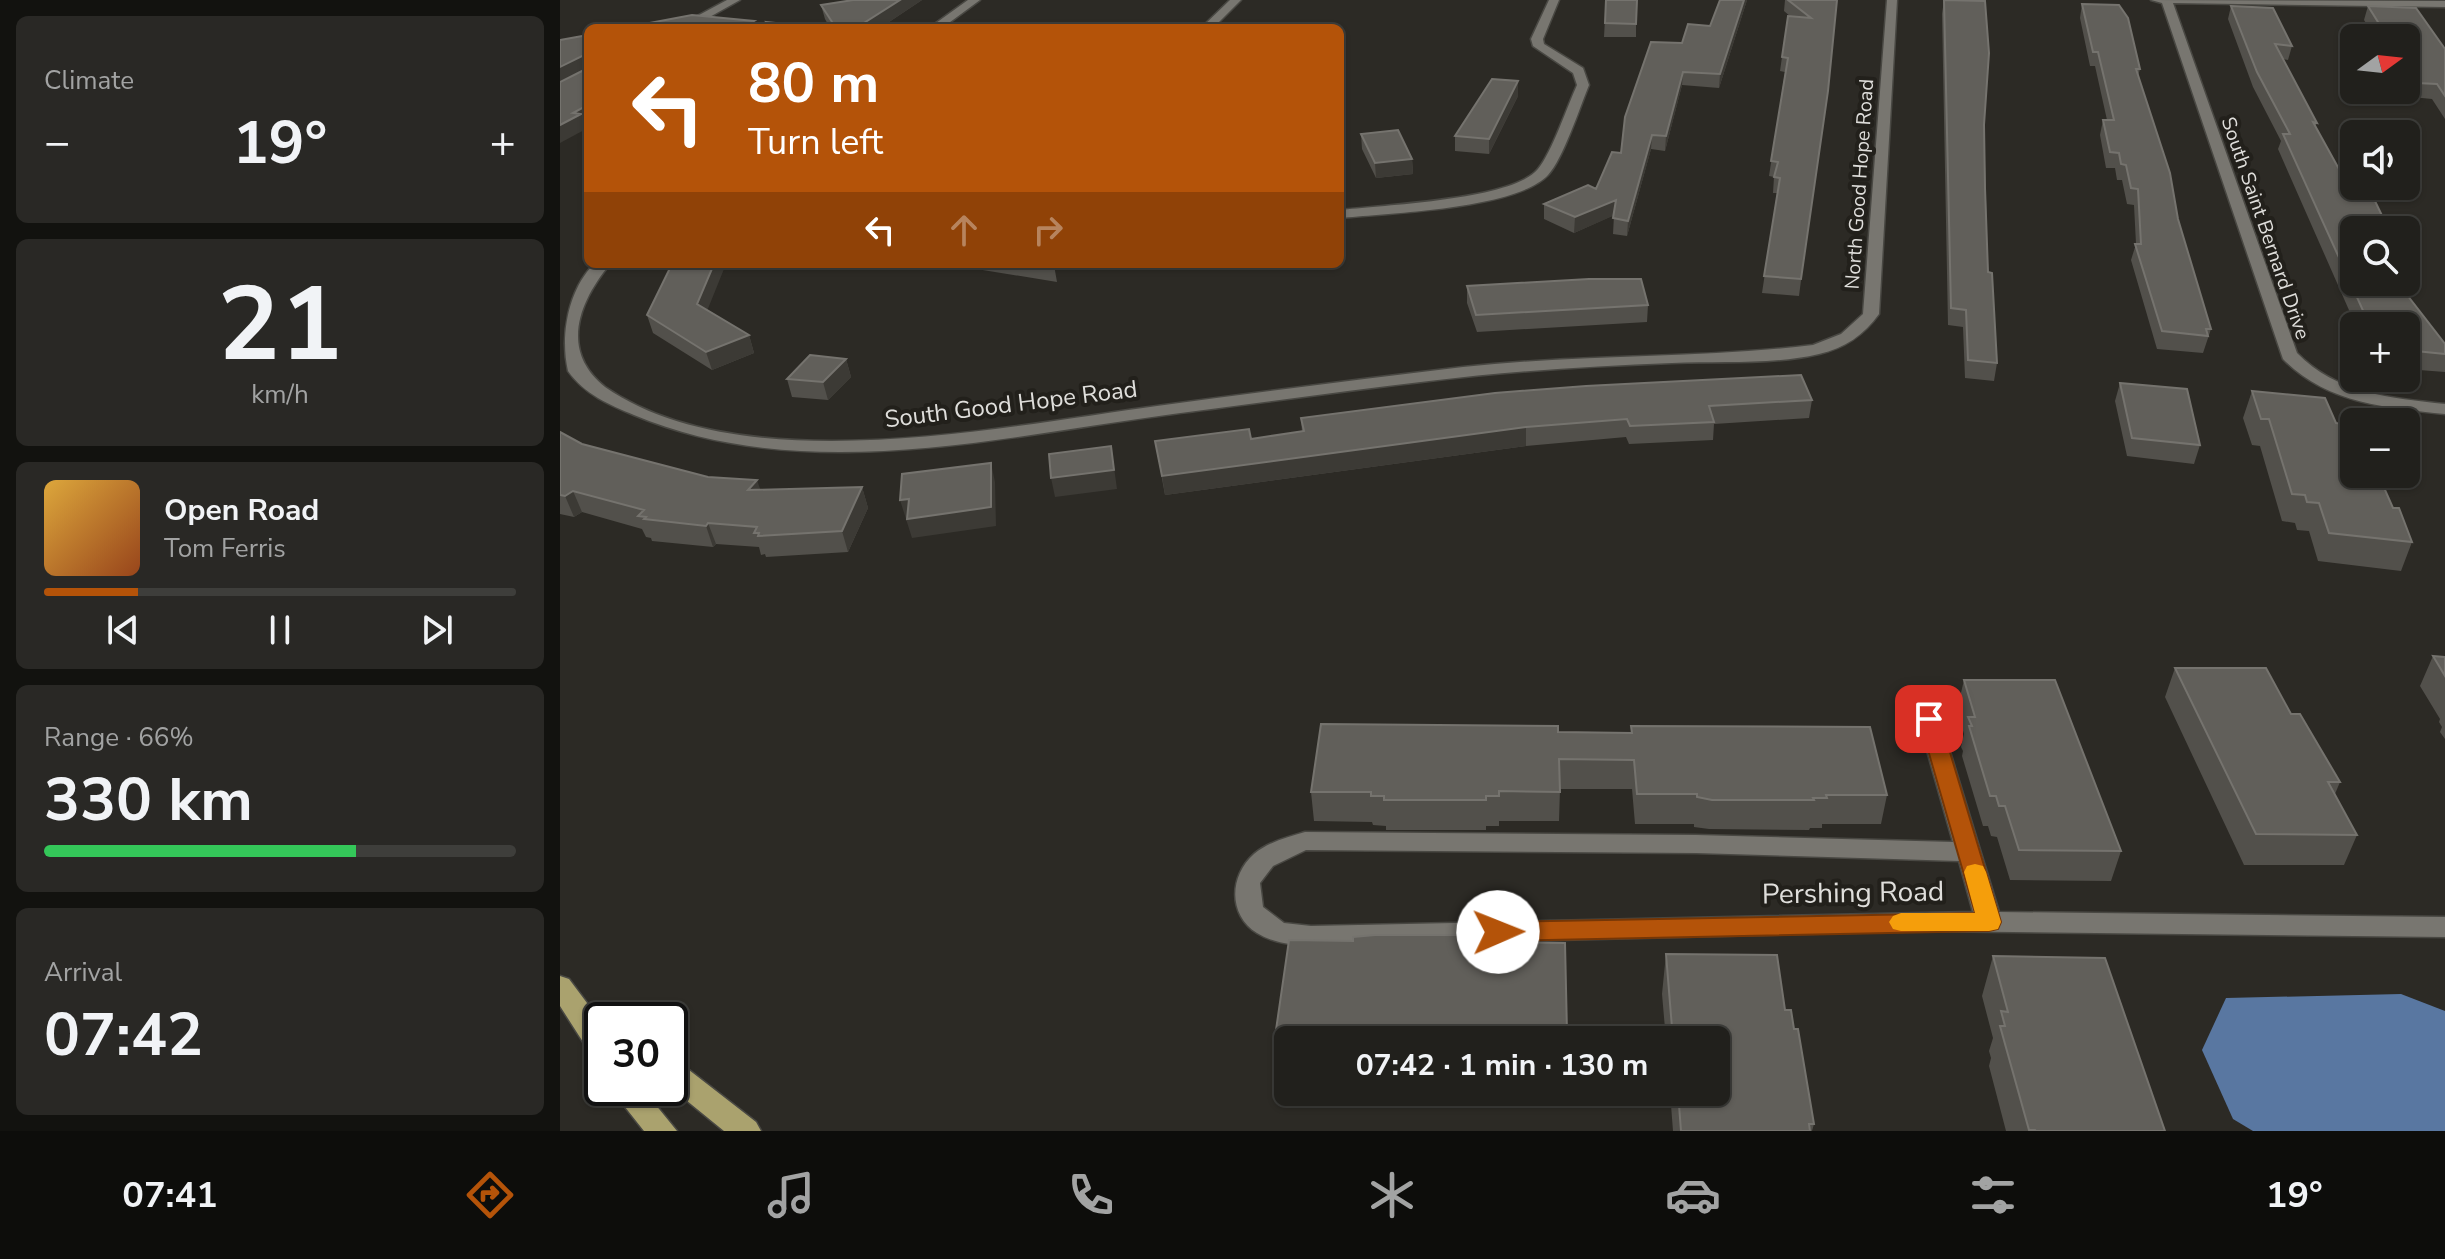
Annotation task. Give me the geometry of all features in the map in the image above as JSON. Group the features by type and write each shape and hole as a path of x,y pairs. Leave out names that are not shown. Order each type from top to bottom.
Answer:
{"main road":[{"path":"560,987 584,1011"},
{"path":"688,1085 746,1131"},
{"path":"640,1106 662,1131"}],"street":[{"path":"689,24 735,0"},
{"path":"941,24 975,0"},
{"path":"1211,24 1236,0"},
{"path":"1344,214 1494,196 1515,190 1545,170 1583,85 1579,71 1539,46 1537,39 1554,0"},
{"name":"North Good Hope Road","path":"1588,362 1793,353 1833,344 1864,326 1871,314 1892,0"},
{"path":"2156,0 2445,4"},
{"name":"South Saint Bernard Drive","path":"2166,0 2289,355 2311,375 2355,395 2445,409"},
{"name":"South Good Hope Road","path":"598,268 574,296 565,318 563,338 570,360 579,374 602,394 657,420 701,433 753,441 842,446 917,442 1436,375 1588,362"},
{"path":"1929,719 1989,922"},
{"name":"Pershing Road","path":"1969,852 1696,844 1305,841 1282,848 1260,863 1247,882 1246,905 1257,920 1279,932 1311,936 1989,922 2445,927"}],"water":[{"path":"2401,994 2445,1011 2445,1131 2253,1131 2233,1119 2202,1050 2226,998"}],"building":[{"path":"853,0 900,0 862,24 833,24 821,5"},
{"path":"1606,0 1637,0 1636,24 1605,23"},
{"path":"1720,0 1744,0 1720,74 1683,72 1666,136 1652,135 1628,221 1613,218 1616,200 1575,217 1544,204 1588,185 1596,189 1612,152 1621,153 1625,117 1651,42 1682,43 1688,24 1710,26"},
{"path":"1788,0 1837,0 1828,91 1801,279 1764,276 1780,178 1774,177 1778,162 1771,161 1788,58 1782,57 1788,16 1811,18"},
{"path":"1944,0 1985,1 1989,53 1984,125 1985,188 1988,272 1992,273 1997,363 1968,360 1966,310 1951,308"},
{"path":"2082,4 2119,5 2128,18 2140,69 2136,69 2170,173 2178,219 2211,329 2206,329 2208,336 2162,331 2135,244 2141,244 2138,189 2131,188 2126,165 2121,164 2119,153 2110,152 2103,120 2114,120 2098,52 2093,52"},
{"path":"2231,6 2273,8 2292,46 2275,44 2340,171 2340,200 2374,200 2382,216 2340,216 2340,260 2283,134 2290,134 2257,72"},
{"path":"2368,6 2416,8 2445,49 2445,96 2437,84 2420,83 2420,24 2379,24"},
{"path":"692,15 754,21 748,24 644,24"},
{"path":"584,36 584,56 560,67 560,40"},
{"path":"584,70 584,107 573,113 581,114 560,125 560,82"},
{"path":"1492,79 1518,81 1489,139 1455,136"},
{"path":"1398,130 1412,159 1375,163 1361,134"},
{"path":"670,268 712,268 697,304 749,335 706,352 647,315"},
{"path":"1641,279 1648,305 1476,315 1467,286"},
{"path":"2356,296 2408,296 2445,344 2445,354 2420,351 2420,312 2364,312"},
{"path":"810,355 846,359 823,382 787,379"},
{"path":"1801,375 1812,400 1709,406 1714,422 1630,426 1627,419 1526,427 1162,476 1155,441 1249,429 1251,439 1304,431 1301,418 1495,393"},
{"path":"2120,383 2187,389 2200,445 2132,438"},
{"path":"2252,391 2325,398 2336,423 2340,423 2340,488 2384,488 2393,508 2399,508 2412,542 2329,533 2319,503 2307,502 2305,495 2292,494 2269,419 2261,419"},
{"path":"560,432 582,444 708,477 757,480 748,490 862,487 842,531 758,536 759,533 754,533 757,527 708,523 706,526 644,519 646,517 638,516 644,510 573,491 565,496 560,495"},
{"path":"1111,446 1114,470 1051,478 1049,454"},
{"path":"991,463 991,507 907,519 909,499 900,500 902,474"},
{"path":"2433,656 2445,657 2445,676"},
{"path":"2175,668 2266,668 2291,714 2300,714 2340,782 2328,782 2357,835 2256,834"},
{"path":"1964,680 2055,680 2121,851 2019,850 2005,806 1999,806 1996,796 1990,796 1969,726 1972,726 1968,717 1975,717"},
{"path":"1321,724 1558,726 1558,732 1632,733 1631,726 1870,727 1887,795 1826,795 1827,798 1814,800 1712,800 1697,797 1697,794 1637,794 1634,760 1559,759 1560,792 1499,791 1499,796 1486,796 1486,800 1384,800 1384,796 1371,796 1371,792 1311,792"},
{"path":"1477,935 1477,939 1497,939 1497,942 1565,943 1567,1026 1277,1026 1289,940 1353,941 1353,937"},
{"path":"1666,954 1777,955 1785,1010 1791,1010 1794,1029 1798,1029 1814,1124 1809,1124 1810,1131 1681,1131 1679,1106 1730,1106 1730,1026 1672,1026"},
{"path":"1993,956 2105,958 2165,1131 2029,1130 2000,1026 2005,1026 2001,1011 2008,1012"}],"slow traffic":[{"path":"1901,922 1989,922 1975,872"}],"route":[{"path":"1498,932 1989,922 1929,719"}]}
